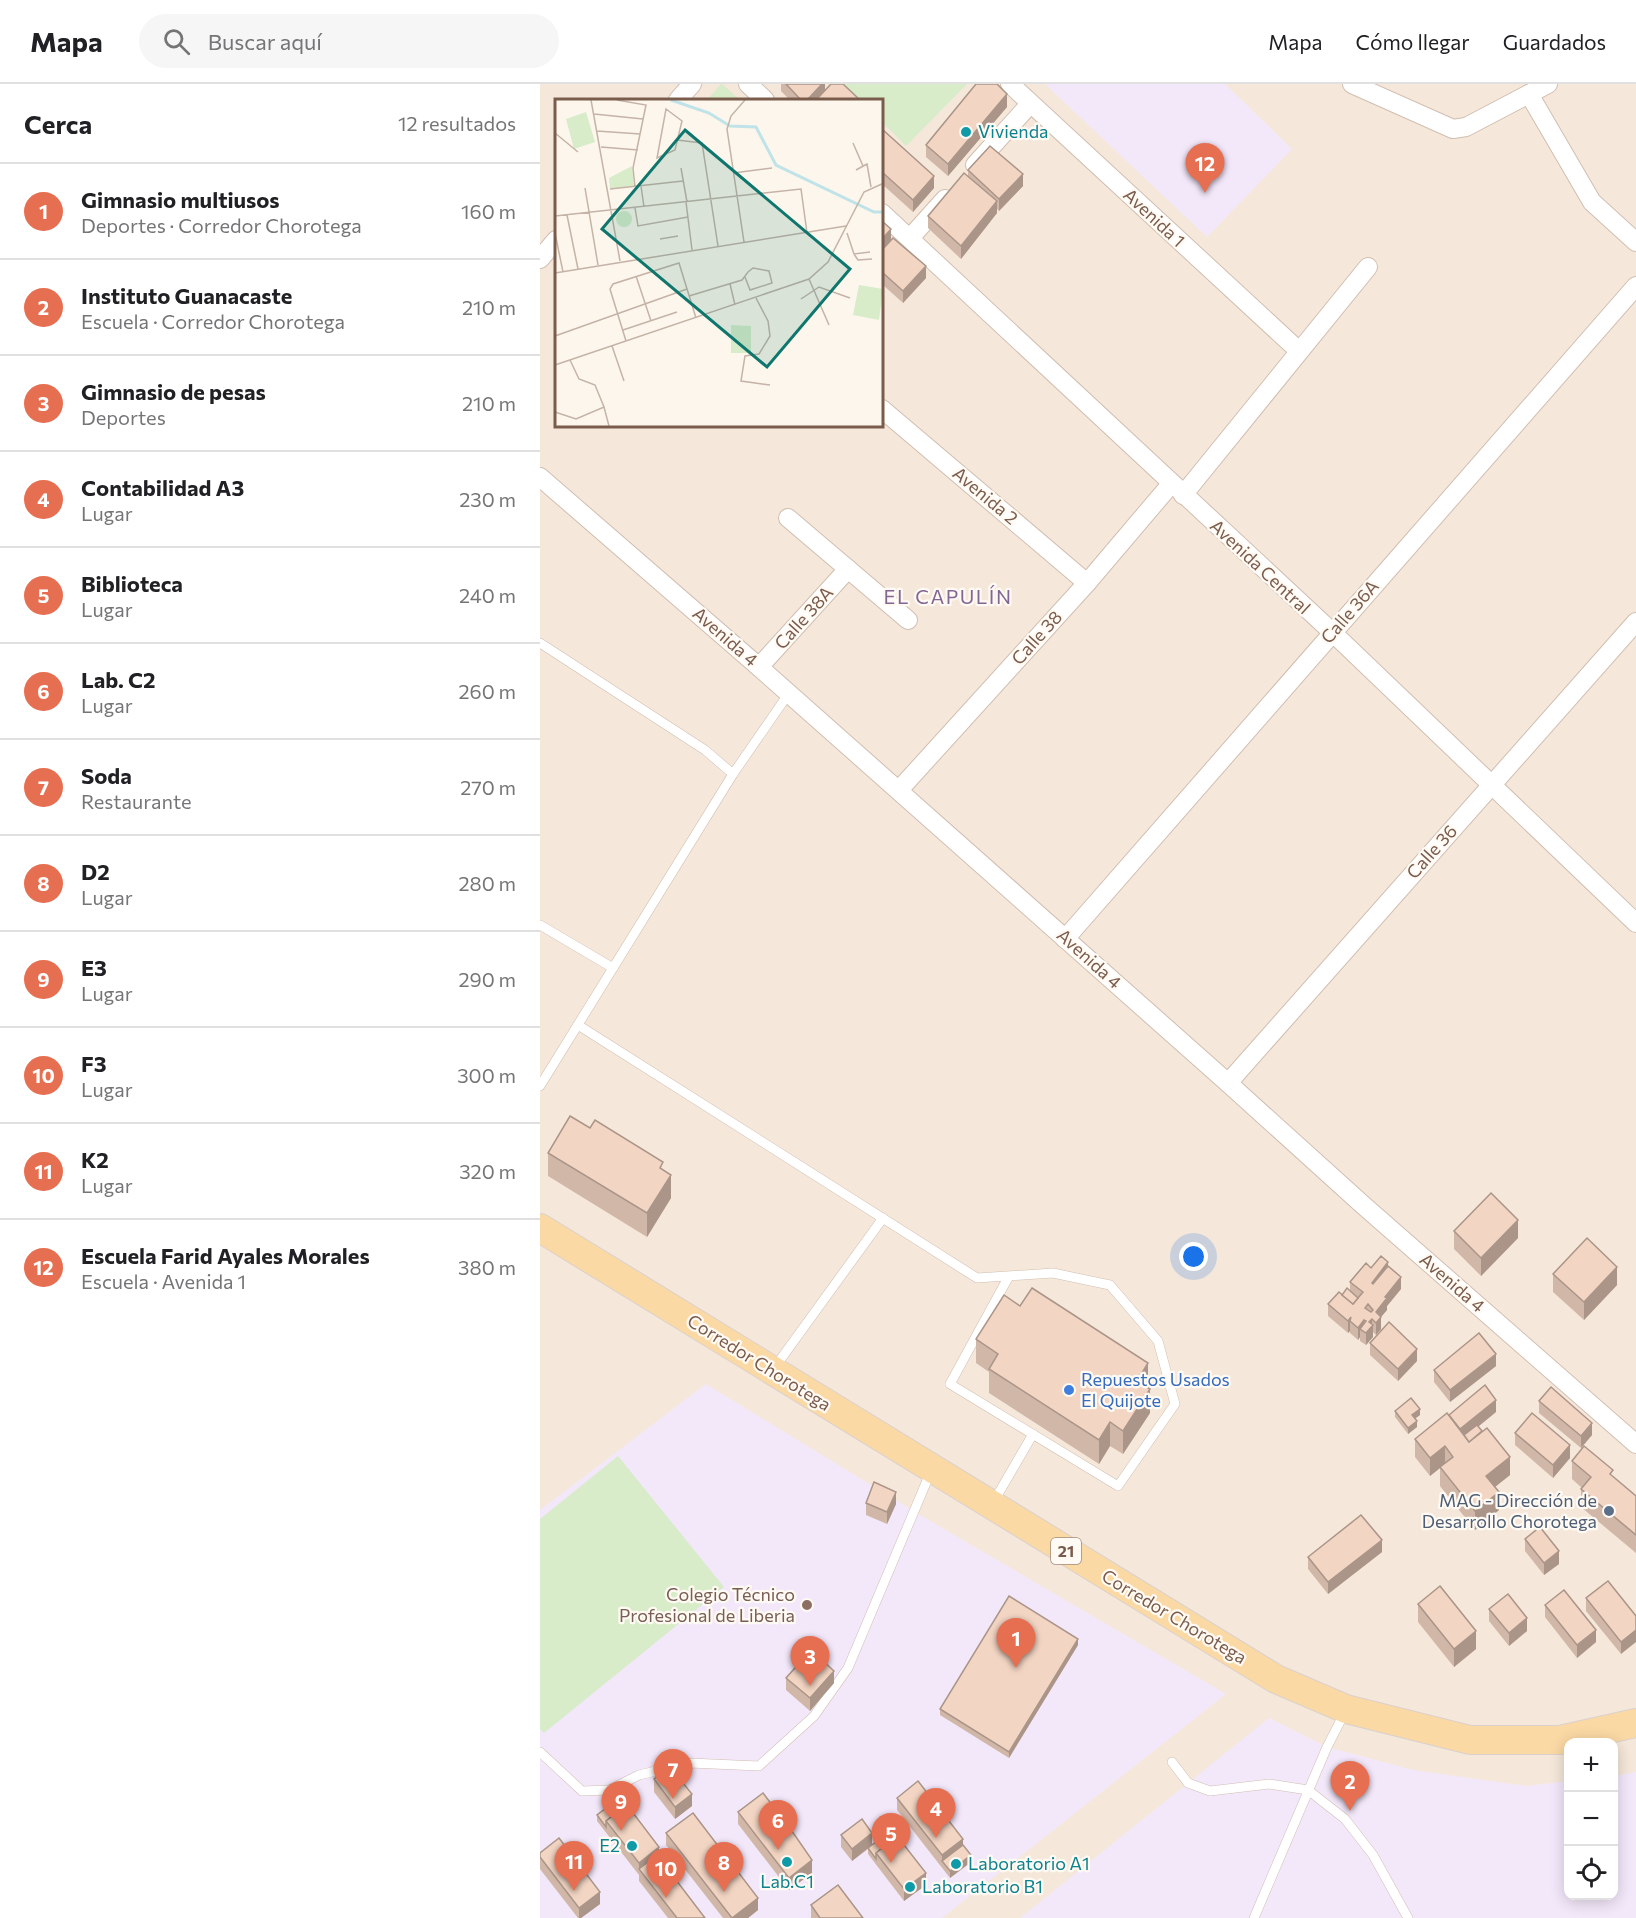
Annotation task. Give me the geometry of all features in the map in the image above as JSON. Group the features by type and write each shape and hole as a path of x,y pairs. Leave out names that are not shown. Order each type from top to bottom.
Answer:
{"main road":[{"name":"Corredor Chorotega","path":"540,1228 1276,1679 1346,1709 1470,1740 1560,1740 1636,1723"}],"street":[{"path":"679,99 692,84"},
{"path":"748,84 764,99"},
{"name":"Avenida 1","path":"1010,84 1299,351"},
{"path":"1352,84 1453,129 1466,127 1548,84"},
{"path":"1529,94 1588,196 1636,242"},
{"path":"910,238 1030,104"},
{"name":"Avenida Central","path":"884,215 1332,632 1636,923"},
{"path":"540,258 555,241"},
{"name":"Calle 38","path":"899,790 1088,583 1177,490 1299,351 1368,267"},
{"name":"Calle 36A","path":"1065,939 1636,286"},
{"name":"Avenida 2","path":"884,411 1088,583"},
{"name":"Avenida 4","path":"540,477 899,790 1363,1205 1636,1444"},
{"path":"788,518 908,620"},
{"name":"Calle 38A","path":"759,667 848,569"},
{"name":"Calle 36","path":"1228,1083 1492,785 1632,634"}],"lane":[{"path":"540,643 705,750 734,774"},
{"path":"540,1086 734,774 789,693"},
{"path":"540,925 613,968"},
{"path":"578,1025 977,1278 1053,1273 1110,1285 1158,1341 1174,1404 1118,1486 950,1384 1009,1276"},
{"path":"772,1371 883,1218"},
{"path":"991,1505 1033,1434"},
{"path":"540,1752 582,1791 609,1790 639,1775 690,1763 759,1766 814,1716 848,1668 932,1469"},
{"path":"1254,1918 1308,1790 1346,1709"},
{"path":"1172,1762 1188,1783 1210,1791 1269,1784 1308,1790 1345,1819 1373,1855 1408,1918"}],"shaded area":[{"path":"540,84 1636,84 1636,1918 540,1918"},
{"path":"1045,84 1225,84 1292,149 1207,237"},
{"name":"Colegio Técnico Profesional de Liberia","path":"706,1384 920,1515 1226,1694 942,1918 540,1918 540,1510"},
{"path":"1269,1718 1327,1747 1413,1770 1526,1786 1564,1781 1564,1900 1618,1900 1618,1775 1636,1772 1636,1918 1020,1918"}],"green space":[{"path":"722,84 739,99 708,99"},
{"path":"843,84 967,84 906,146 884,124 884,99 859,99"},
{"path":"618,1456 724,1587 544,1733 540,1729 540,1519"}],"building":[{"path":"786,84 822,84 808,99 800,99"},
{"path":"831,84 843,84 859,99 817,99"},
{"name":"Vivienda","path":"976,84 997,84 1007,94 948,164 926,145"},
{"path":"884,131 934,176 913,200 884,174"},
{"path":"990,146 1023,174 999,199 968,170"},
{"name":"Vivienda","path":"964,173 997,201 961,246 928,216"},
{"path":"884,223 891,229 884,237"},
{"path":"893,238 926,266 903,291 884,274 884,248"},
{"path":"570,1116 590,1128 595,1120 663,1162 660,1168 671,1175 647,1213 548,1153"},
{"path":"1491,1193 1518,1220 1481,1258 1454,1231"},
{"path":"1587,1238 1617,1267 1584,1302 1553,1274"},
{"path":"1381,1256 1388,1262 1373,1284 1388,1266 1401,1277 1376,1312 1381,1317 1376,1323 1372,1319 1369,1322 1373,1325 1366,1333 1360,1329 1366,1321 1364,1320 1358,1328 1350,1321 1351,1317 1348,1321 1328,1304 1339,1292 1353,1304 1363,1292 1350,1282 1366,1263 1371,1268","holes":["1368,1304 1373,1310 1371,1312 1365,1308"]},
{"name":"Repuestos Usados El Quijote","path":"1032,1288 1148,1363 1137,1381 1150,1389 1123,1431 1110,1422 1099,1440 989,1369 998,1354 976,1339 1004,1295 1020,1306"},
{"path":"1347,1288 1358,1298 1353,1304 1342,1295"},
{"path":"1389,1322 1417,1349 1398,1369 1370,1343"},
{"path":"1479,1333 1496,1354 1450,1390 1434,1370"},
{"path":"1485,1385 1496,1400 1460,1429 1449,1415"},
{"path":"1551,1387 1592,1423 1581,1436 1539,1401"},
{"path":"1411,1398 1420,1409 1412,1415 1417,1421 1408,1428 1395,1411"},
{"path":"1447,1413 1469,1442 1487,1428 1510,1457 1486,1476 1499,1492 1475,1511 1440,1467 1453,1457 1445,1446 1430,1458 1415,1439"},
{"path":"1532,1413 1570,1445 1553,1465 1515,1433"},
{"path":"1477,1425 1482,1431 1469,1442 1464,1435"},
{"path":"1584,1446 1613,1470 1610,1474 1636,1496 1636,1535 1581,1489 1591,1477 1572,1461"},
{"path":"874,1482 896,1492 887,1512 866,1503"},
{"path":"1361,1515 1382,1540 1328,1582 1308,1557"},
{"path":"1540,1527 1559,1551 1544,1563 1525,1539"},
{"path":"1608,1581 1636,1616 1636,1630 1621,1642 1586,1598"},
{"path":"1440,1586 1476,1631 1454,1649 1418,1604"},
{"path":"1564,1590 1596,1630 1577,1645 1545,1605"},
{"path":"1508,1594 1527,1618 1509,1633 1489,1609"},
{"path":"1009,1596 1078,1639 1009,1752 940,1709"},
{"path":"811,1650 834,1671 810,1698 786,1678"},
{"path":"670,1767 692,1794 675,1807 654,1779"},
{"path":"918,1781 963,1839 942,1855 897,1798"},
{"path":"763,1793 812,1860 789,1878 738,1812"},
{"path":"618,1799 624,1807 606,1821 606,1827 597,1815"},
{"path":"627,1805 659,1847 639,1863 606,1821"},
{"path":"693,1813 758,1898 732,1918 666,1833"},
{"path":"862,1819 872,1833 852,1849 841,1835"},
{"path":"889,1832 894,1839 876,1853 876,1859 868,1848"},
{"path":"897,1836 926,1873 904,1889 876,1853"},
{"path":"559,1838 600,1892 579,1908 540,1857 540,1853"},
{"path":"963,1845 971,1855 950,1871 942,1861"},
{"path":"657,1855 705,1918 677,1918 639,1869"},
{"path":"838,1885 863,1918 820,1918 811,1905"}],"place":[{"name":"Vivienda","path":"966,132"},
{"name":"Escuela Farid Ayales Morales","path":"1205,193"},
{"name":"Repuestos Usados El Quijote","path":"1069,1390"},
{"name":"MAG - Dirección de Desarrollo Chorotega","path":"1609,1511"},
{"name":"Colegio Técnico Profesional de Liberia","path":"807,1605"},
{"name":"Gimnasio multiusos","path":"1016,1668"},
{"name":"Gimnasio de pesas","path":"810,1686"},
{"name":"Soda","path":"673,1799"},
{"name":"Instituto Guanacaste","path":"1350,1811"},
{"name":"E3","path":"621,1831"},
{"name":"Contabilidad A3","path":"936,1838"},
{"name":"E2","path":"632,1846"},
{"name":"Lab. C2","path":"778,1850"},
{"name":"Lab.C1","path":"787,1862"},
{"name":"Biblioteca","path":"891,1863"},
{"name":"Laboratorio A1","path":"956,1864"},
{"name":"Laboratorio B1","path":"910,1887"},
{"name":"K2","path":"574,1891"},
{"name":"D2","path":"724,1892"},
{"name":"F3","path":"666,1898"}],"district":[{"name":"EL CAPULÍN","path":"948,597"}]}
